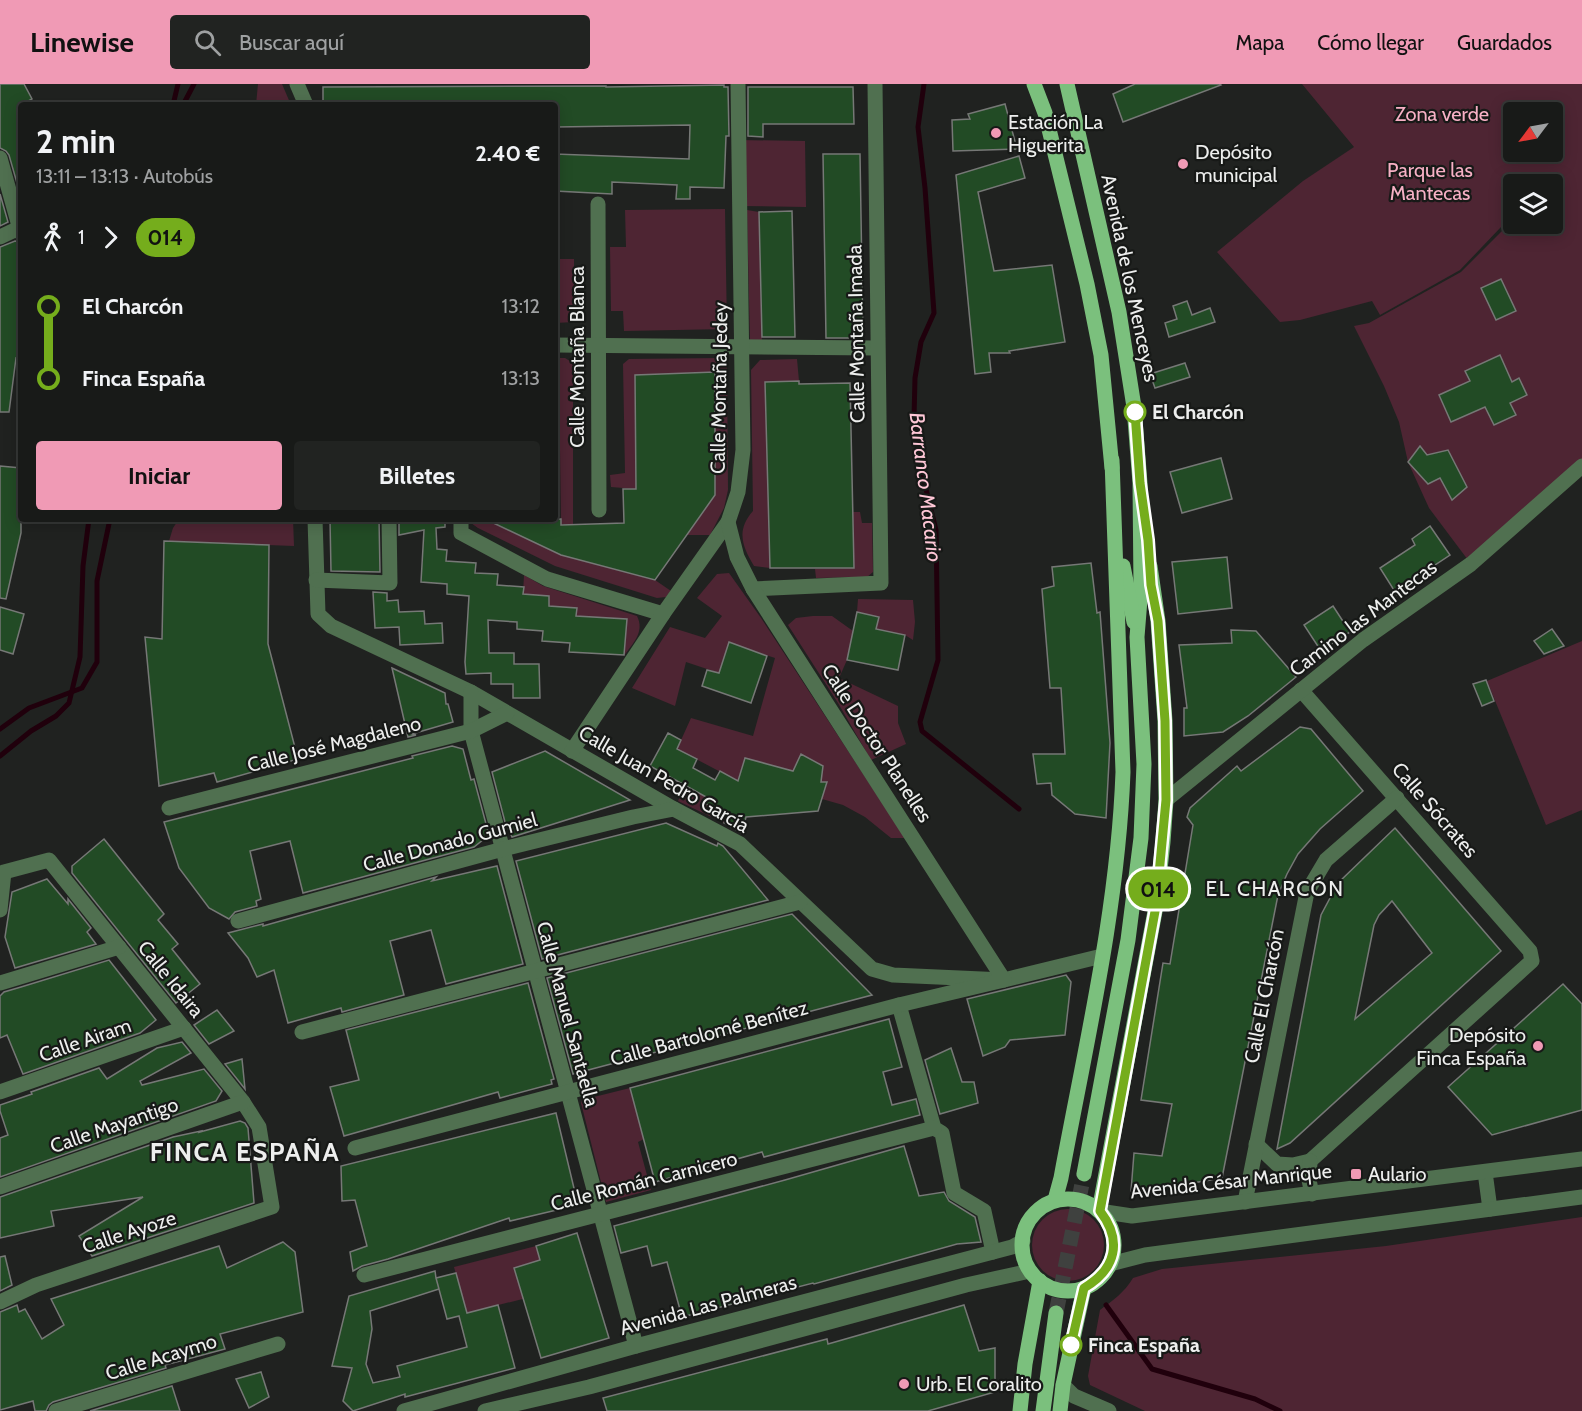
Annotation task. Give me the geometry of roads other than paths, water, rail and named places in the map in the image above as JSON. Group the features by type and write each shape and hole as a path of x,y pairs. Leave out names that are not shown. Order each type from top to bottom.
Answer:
{"main road":[{"path":"1034,84 1045,113 1087,284 1101,355 1123,570 1137,637"},
{"name":"Avenida de los Menceyes","path":"1067,84 1121,322 1134,407 1140,483"},
{"path":"1055,1200 1114,893 1121,824 1123,772 1112,460"},
{"path":"1084,1174 1137,881 1141,838 1144,764 1137,637 1141,587 1140,483"},
{"path":"1100,1211 1156,906 1166,800 1165,721 1158,621 1151,585 1148,540 1140,483"},
{"path":"1068,1198 1087,1203 1100,1211 1108,1222 1114,1239 1110,1264 1099,1279 1084,1288 1071,1291 1053,1288 1035,1276 1024,1256 1023,1241 1024,1231 1036,1211 1055,1200 1068,1198"},
{"path":"1020,1411 1035,1276"},
{"path":"1060,1411 1063,1385 1084,1288"},
{"path":"1043,1411 1056,1313"}],"street":[{"path":"297,84 305,102"},
{"name":"Calle Montaña Jedey","path":"572,751 663,614 728,522 738,492 743,450 738,84"},
{"name":"Calle Montaña Imada","path":"753,589 881,583 875,84"},
{"path":"0,158 18,224"},
{"name":"Calle Montaña Blanca","path":"598,204 599,510"},
{"path":"0,237 18,232"},
{"path":"558,345 877,348"},
{"name":"Camino las Mantecas","path":"1166,800 1363,640 1471,564 1582,466"},
{"name":"Calle Juan Pedro García","path":"315,522 318,614 331,626 471,692 674,809 740,844 872,969 893,975 1004,980 1102,956"},
{"path":"316,580 390,583 388,522"},
{"path":"461,522 461,534 547,579 663,614"},
{"name":"Calle Doctor Planelles","path":"728,522 737,557 753,589 1004,980"},
{"name":"Calle Sócrates","path":"1301,690 1530,951 1532,961 1310,1161"},
{"name":"Calle Manuel Santaella","path":"471,692 471,731 636,1346"},
{"name":"Calle José Magdaleno","path":"169,808 471,731 507,712"},
{"name":"Calle El Charcón","path":"1245,1202 1307,892 1326,860 1397,798"},
{"name":"Calle Donado Gumiel","path":"238,921 503,849 674,809"},
{"name":"Calle Idaira","path":"0,910 4,872 49,860 243,1102 259,1127 272,1208"},
{"path":"302,1032 800,902"},
{"path":"0,983 119,947"},
{"name":"Calle Bartolomé Benítez","path":"355,1148 899,1005 1004,980"},
{"path":"899,1005 934,1128 942,1132 954,1193 984,1211 993,1252"},
{"name":"Calle Airam","path":"0,1092 184,1028"},
{"name":"Calle Mayantigo","path":"0,1187 243,1102"},
{"name":"Calle Román Carnicero","path":"364,1275 934,1128"},
{"path":"1256,1144 1277,1164 1293,1165 1310,1161 1309,1180 1312,1194"},
{"name":"Avenida César Manrique","path":"1100,1211 1131,1216 1582,1159"},
{"path":"1485,1172 1490,1209"},
{"path":"1110,1264 1145,1255 1582,1197"},
{"name":"Calle Ayoze","path":"0,1302 36,1285 272,1208"},
{"name":"Avenida Las Palmeras","path":"404,1411 636,1346 1012,1247 1023,1241"},
{"path":"485,1411 589,1387 966,1285 1035,1276"},
{"name":"Calle Acaymo","path":"56,1411 278,1344"},
{"path":"1063,1385 1074,1396 1109,1411"}],"waterway":[{"path":"174,102 178,84"},
{"path":"185,102 194,84"},
{"name":"Barranco Macario","path":"924,84 918,127 934,313 921,342 915,378 914,418 919,461 936,530 938,660 920,722 922,731 1019,809"},
{"path":"0,756 31,731 56,716 69,703 80,657 83,566 89,522"},
{"path":"0,729 29,708 82,688 97,662 97,581 109,522"},
{"path":"1106,1305 1152,1369 1255,1399 1280,1411"}],"tunnel":[{"path":"1056,1313 1084,1174"}],"place":[{"name":"Estación La Higuerita","path":"996,133"},
{"name":"Depósito municipal","path":"1183,164"},
{"name":"El Charcón","path":"1135,412"},
{"name":"Depósito Finca España","path":"1538,1046"},
{"name":"Aulario","path":"1356,1174"},
{"name":"Finca España","path":"1071,1345"},
{"name":"Urb. El Coralito","path":"904,1384"}],"district":[{"name":"EL CHARCÓN","path":"1275,888"},
{"name":"FINCA ESPAÑA","path":"245,1152"}],"park label":[{"name":"Zona verde","path":"1442,114"},
{"name":"Parque las Mantecas","path":"1430,182"}]}
